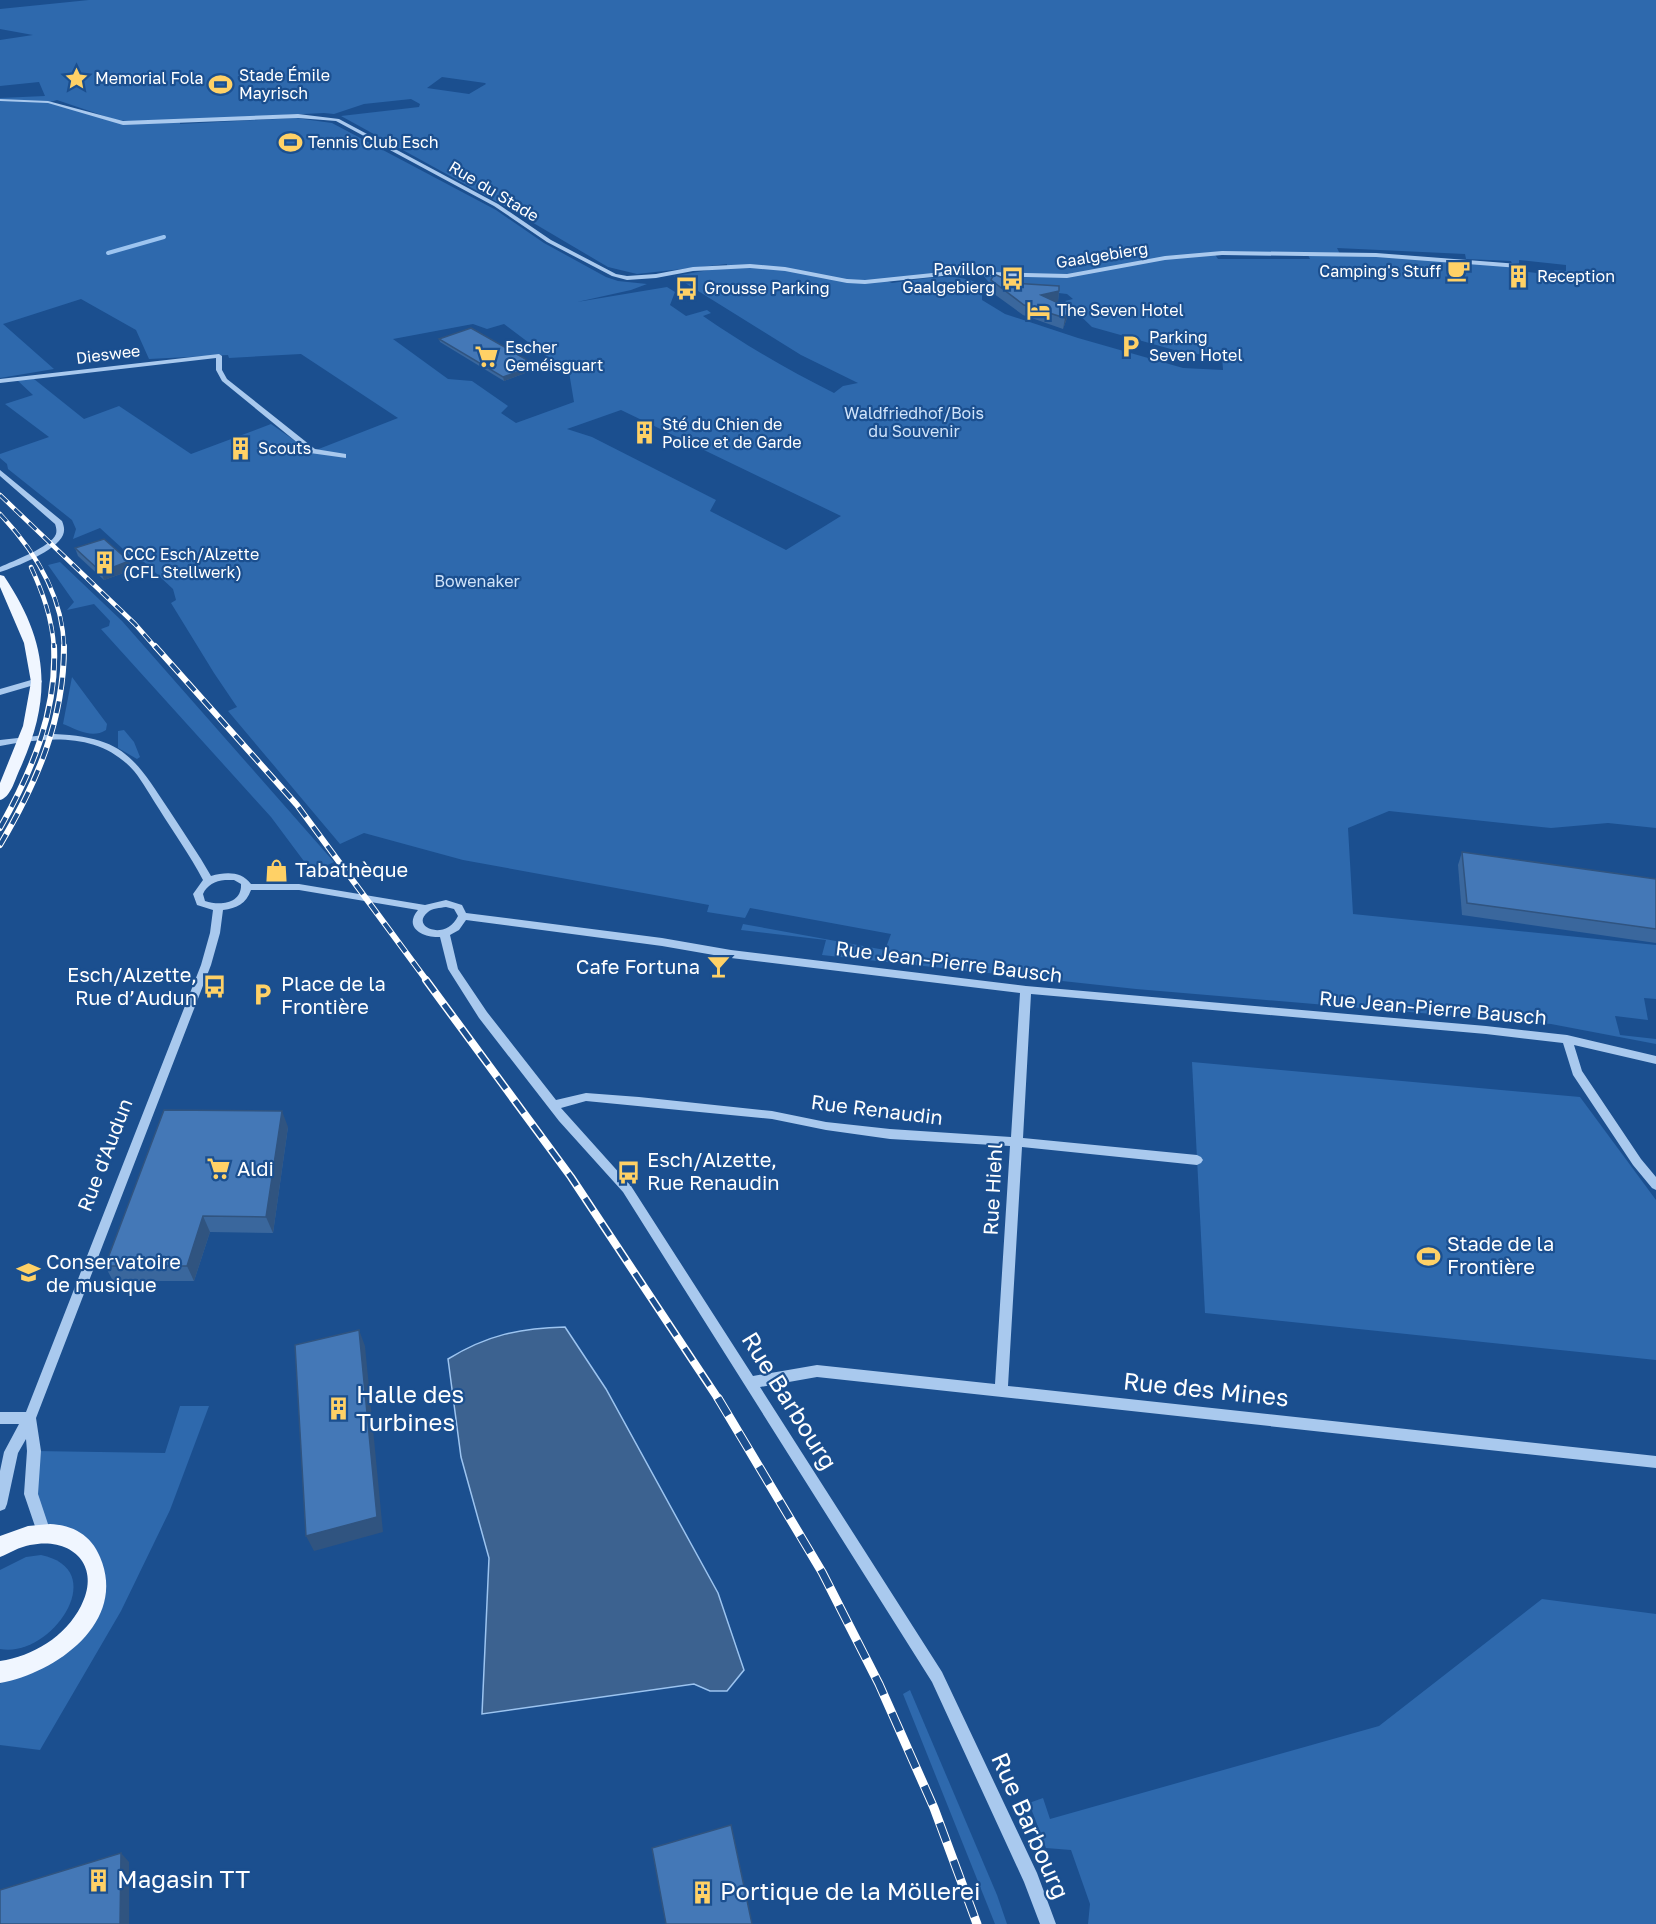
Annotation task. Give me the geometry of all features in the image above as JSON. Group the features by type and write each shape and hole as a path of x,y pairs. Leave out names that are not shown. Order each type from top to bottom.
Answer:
{"main road":[{"path":"0,578 12,596 22,621 38,681 26,738 0,796"},
{"path":"0,1547 23,1536 44,1533 66,1535 83,1545 94,1561 97,1581 92,1604 80,1627 61,1648 37,1663 4,1676"}],"street":[{"name":"Rue du Stade","path":"0,100 48,102 123,123 298,116 338,120 496,205 549,241 607,272 627,278 656,276"},
{"name":"Gaalgebierg","path":"656,276 693,269 750,266 785,269 847,281 865,282 944,274 1067,276 1165,258 1222,253 1388,255 1519,266"},
{"name":"Dieswee","path":"0,381 219,356 219,370 224,380 313,451 343,456"},
{"path":"0,472 59,524 61,531 58,538 49,545 0,570"},
{"path":"0,692 38,681"},
{"path":"0,743 26,738 71,736 107,747 123,756 136,768 209,881"},
{"path":"223,876 237,877 246,882 247,887 246,892 238,901 218,908 206,906 198,899 200,890 209,881 223,876"},
{"name":"Rue Jean-Pierre Bausch","path":"247,887 299,887 425,908 439,903 453,904 462,911 463,916 662,942 723,953 1026,990 1567,1039 1656,1060"},
{"name":"Rue d'Audun","path":"0,1504 11,1452 30,1418 206,964 215,933 218,908"},
{"path":"425,908 417,918 419,927 429,933 444,933 458,926 463,916"},
{"name":"Rue Barbourg","path":"444,933 453,969 483,1015 555,1105 627,1189 752,1382 937,1677 1031,1879 1048,1924"},
{"name":"Rue Hiehl","path":"1001,1390 1026,990"},
{"path":"1567,1039 1577,1072 1637,1162 1656,1185"},
{"name":"Rue Renaudin","path":"555,1105 586,1097 639,1101 772,1114 826,1126 890,1134 1016,1142 1197,1160"},
{"name":"Rue des Mines","path":"752,1382 817,1371 1656,1462"},
{"path":"0,1418 30,1418"},
{"name":"Rue d'Audun","path":"30,1418 34,1451 31,1494 44,1533"}],"green space":[{"path":"89,0 1656,0 1656,828 1608,823 1551,828 1389,811 1348,828 1353,914 1656,945 1656,999 1644,998 1648,1020 1615,1016 1620,1035 1656,1039 1656,1044 1551,1024 1136,989 822,955 826,940 741,930 743,924 885,950 891,934 750,908 745,918 707,912 709,905 463,860 364,833 340,844 228,711 237,707 171,603 176,600 173,589 144,562 135,560 100,528 73,539 76,529 72,520 8,469 7,464 0,458 0,454 49,437 5,404 33,395 17,380 34,379 84,419 119,406 191,454 271,424 311,452 398,418 301,354 149,359 136,330 81,299 3,324 54,369 0,378 0,98 45,96 39,82 0,86 0,40 33,35 0,29 0,9","holes":["442,77 486,84 469,94 427,88","411,99 420,104 419,107 341,116 501,204 608,267 637,274 727,264 727,267 674,276 801,355 858,383 843,386 834,393 767,357 719,327 703,316 711,313 707,310 686,316 670,305 675,292 667,287 577,302 631,290 647,284 618,281 606,277 544,243 496,210 332,123 296,118 180,124 180,122 123,123 50,102 57,100 116,120 141,122 334,114 364,104","1337,248 1465,254 1466,259 1511,261 1512,264 1340,254","1214,253 1307,253 1310,259 1218,259","1519,260 1566,265 1566,271 1554,270 1554,275 1519,271","936,274 982,274 991,285 1067,294 1073,299 1065,301 1092,327 1185,353 1222,356 1223,370 1183,368 1005,314 982,300 982,287 964,278 939,277 892,283 885,280","473,324 487,329 504,324 561,367 568,366 574,402 516,423 501,413 508,406 472,381 448,379 393,339","621,410 841,516 786,550 710,511 716,500 592,437 567,429"]},
{"path":"60,562 122,621 334,862 312,872 271,817 101,629 109,626 110,621 94,604 67,610 74,602 48,565"},
{"path":"72,677 107,724 106,730 101,733 90,734 63,724"},
{"path":"124,730 134,742 140,757 137,759 118,748 118,731"},
{"name":"Stade de la Frontière","path":"1192,1062 1580,1097 1656,1200 1656,1360 1205,1313"},
{"path":"180,1406 209,1406 170,1510 121,1611 40,1750 0,1745 0,1684 11,1672 80,1627 94,1561 44,1533 31,1494 34,1451 165,1453"},
{"path":"41,1555 62,1564 72,1577 73,1594 66,1611 54,1628 38,1641 19,1648 0,1649 0,1570 26,1557"},
{"path":"1542,1599 1656,1614 1656,1924 1088,1924 1090,1904 1071,1850 1046,1848 1029,1803 1043,1798 1050,1819 1379,1726"},
{"path":"910,1690 997,1895 1007,1924 995,1924 903,1694"}],"shaded area":[{"path":"565,1327 606,1389 718,1593 744,1670 727,1691 710,1691 694,1684 482,1714 489,1558 461,1457 448,1359 476,1344 504,1334"}],"building":[{"path":"994,274 1014,283 1059,286 1059,291 1041,295 1069,308 1065,318 1024,305 991,280"},
{"name":"Escher Geméisguart","path":"471,328 536,365 503,377 439,339"},
{"name":"CCC Esch/Alzette (CFL Stellwerk)","path":"104,539 129,561 101,572 75,548"},
{"path":"1462,852 1656,879 1656,929 1467,903"},
{"path":"164,1110 282,1111 266,1217 203,1216 187,1266 105,1266"},
{"name":"Halle des Turbines","path":"359,1330 377,1517 306,1536 295,1345"},
{"name":"Portique de la Möllerei","path":"731,1825 752,1924 666,1924 652,1848"},
{"name":"Magasin TT","path":"121,1853 120,1924 0,1924 0,1890"}],"waterway":[{"path":"108,253 164,237"}],"railway":[{"path":"0,495 135,624 156,648"},
{"path":"0,514 25,543 45,575 58,610 64,647"},
{"path":"31,567 46,606 54,648"},
{"path":"155,646 297,805 427,981"},
{"path":"0,845 26,798 46,750 59,699 64,647"},
{"path":"0,828 32,763 47,718 54,670 54,648"},
{"path":"426,980 571,1177 719,1400"},
{"path":"718,1398 822,1572 879,1684 934,1808 977,1924"}],"place":[{"name":"Memorial Fola","path":"77,78"},
{"name":"Stade Émile Mayrisch","path":"221,84"},
{"name":"Tennis Club Esch","path":"290,142"},
{"name":"Camping's Stuff","path":"1459,271"},
{"name":"Reception","path":"1519,276"},
{"name":"Pavillon Gaalgebierg","path":"1013,278"},
{"name":"Grousse Parking","path":"686,288"},
{"name":"The Seven Hotel","path":"1039,310"},
{"name":"Parking Seven Hotel","path":"1131,346"},
{"name":"Escher Geméisguart","path":"487,356"},
{"name":"Sté du Chien de Police et de Garde","path":"644,433"},
{"name":"Scouts","path":"240,448"},
{"name":"CCC Esch/Alzette (CFL Stellwerk)","path":"105,563"},
{"name":"Tabathèque","path":"277,870"},
{"name":"Cafe Fortuna","path":"718,967"},
{"name":"Esch/Alzette, Rue d’Audun","path":"215,986"},
{"name":"Place de la Frontière","path":"263,995"},
{"name":"Aldi","path":"219,1169"},
{"name":"Esch/Alzette, Rue Renaudin","path":"629,1172"},
{"name":"Stade de la Frontière","path":"1429,1256"},
{"name":"Conservatoire de musique","path":"28,1273"},
{"name":"Halle des Turbines","path":"338,1409"},
{"name":"Magasin TT","path":"99,1880"},
{"name":"Portique de la Möllerei","path":"702,1892"}],"park label":[{"name":"Waldfriedhof/Bois du Souvenir","path":"914,422"},
{"name":"Bowenaker","path":"477,581"}]}
